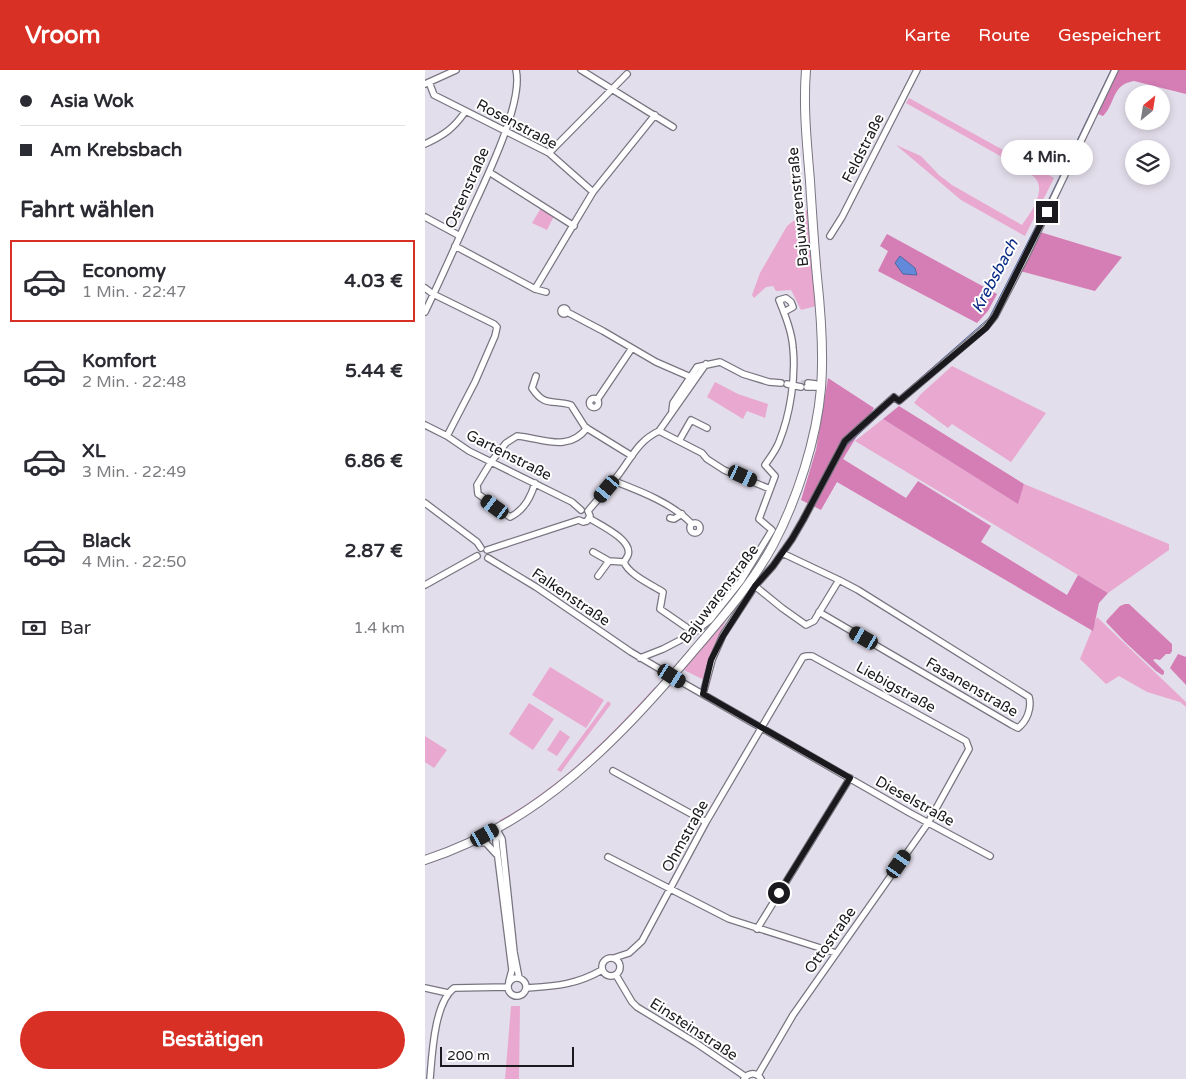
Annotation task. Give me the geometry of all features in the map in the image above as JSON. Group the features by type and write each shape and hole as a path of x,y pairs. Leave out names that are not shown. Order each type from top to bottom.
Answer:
{"main road":[{"name":"Bajuwarenstraße","path":"425,860 473,842 496,829 541,801 597,756 643,710 751,580 772,546 791,508 807,460 821,387 822,340 805,126 806,70"}],"street":[{"path":"427,83 456,70"},
{"name":"Ostenstraße","path":"425,312 489,172 505,132 515,98 517,70"},
{"path":"581,70 673,127"},
{"name":"Feldstraße","path":"830,236 917,70"},
{"path":"703,694 711,660 730,623 755,586 782,553 803,520 845,441 986,328 995,316 1026,256 1115,70"},
{"path":"549,153 627,74"},
{"name":"Rosenstraße","path":"427,83 434,95 549,153 593,192"},
{"path":"425,144 445,135 465,112"},
{"path":"535,289 593,192 655,115"},
{"path":"489,172 574,226"},
{"path":"425,217 460,236"},
{"path":"455,246 535,289 545,292"},
{"path":"425,288 497,327 475,382 447,436"},
{"path":"567,312 656,362 692,378"},
{"path":"640,658 663,649 689,630 710,620 748,571 772,530 759,519 775,476 765,465 779,444 787,419 787,384 793,348 783,312"},
{"path":"597,400 633,348"},
{"path":"579,520 577,515 614,481 647,437 659,431 678,405 697,367 720,362 743,374 761,380 787,384 816,384 821,387"},
{"path":"536,376 532,388 538,398 555,404 565,403 571,405 587,428 632,456"},
{"path":"679,441 691,420 707,428"},
{"name":"Gartenstraße","path":"425,425 447,436 469,451 535,483 584,510"},
{"path":"535,483 532,492 519,513 510,517 478,494 477,485 491,462 506,443 517,436 548,442 568,441 581,435 587,428"},
{"path":"659,431 702,453 707,459 724,470 743,476 769,489"},
{"path":"614,481 654,498 682,514 692,524"},
{"path":"425,503 477,542 489,555 481,560 477,556"},
{"path":"584,510 590,514 589,518"},
{"path":"670,518 682,514"},
{"path":"589,518 624,541 628,548 628,555 624,562 625,567 663,592 661,609 689,630"},
{"path":"425,585 477,556 477,552 484,549 579,520 585,522 589,518"},
{"path":"593,552 609,561 624,562"},
{"name":"Fasanenstraße","path":"782,553 839,580 1029,697 1031,706 1025,723 1018,728 1012,726 819,612"},
{"name":"Falkenstraße","path":"487,558 536,587 640,658 672,676"},
{"path":"599,576 609,561"},
{"path":"755,586 806,625 813,621 839,580"},
{"name":"Liebigstraße","path":"761,728 803,658 812,656 961,738 966,741 969,748 928,823"},
{"name":"Dieselstraße","path":"672,676 928,823 990,856"},
{"name":"Ohmstraße","path":"620,964 629,952 642,941 706,822 761,728"},
{"path":"613,771 706,822"},
{"path":"757,928 850,778"},
{"name":"Ottostraße","path":"759,1077 793,1015 928,823"},
{"path":"496,829 502,838 514,952 519,978 525,982 527,988 525,993 517,996 511,995 509,984 512,970 497,858 496,829"},
{"path":"473,842 486,844 495,852 497,858"},
{"path":"608,857 729,919 837,953"},
{"path":"614,958 620,964 619,972 616,975 608,976 602,970 603,961 609,957 614,958 629,952"},
{"path":"527,988 567,984 602,970"},
{"name":"Einsteinstraße","path":"616,975 637,1007 696,1043 745,1078 752,1073 759,1077"},
{"path":"430,1079 435,1033 448,992 454,988 509,984 515,978 519,978"},
{"path":"425,988 448,992"}],"shaded area":[{"path":"1119,70 1186,70 1186,94 1170,90 1170,85 1150,85 1134,81 1121,86 1103,116 1098,114"},
{"path":"909,98 1054,178 1025,236 961,200 896,145 921,156 939,175 952,185 1022,225 1033,209 1038,196 1038,183 1034,177 1025,170 906,103"},
{"path":"541,208 554,216 547,230 532,223"},
{"path":"807,210 816,306 801,310 791,290 776,291 773,286 766,287 754,298 752,295 760,273 787,226"},
{"path":"1040,232 1122,257 1095,291 1020,271"},
{"path":"887,234 997,294 988,311 977,323 878,271 888,251 880,246"},
{"path":"952,366 1046,413 1011,462 952,424 948,428 914,403 921,394"},
{"path":"828,378 874,408 843,459 906,498 918,481 991,526 981,542 1067,595 1078,575 1108,593 1099,603 1093,631 837,482 821,510 801,500 816,450"},
{"path":"715,382 738,394 768,404 765,418 747,411 743,419 707,397"},
{"path":"899,406 1024,484 1018,504 883,419"},
{"path":"883,419 1017,503 1024,484 1169,544 1169,550 1108,593 855,441"},
{"path":"1129,604 1172,644 1170,654 1166,654 1160,660 1153,660 1164,671 1164,674 1162,675 1156,671 1106,622 1120,606"},
{"path":"728,616 711,654 704,680 684,670 687,665"},
{"path":"1097,617 1186,702 1186,707 1180,702 1147,692 1119,676 1106,684 1080,659"},
{"path":"1178,654 1186,657 1186,685 1170,668"},
{"path":"550,667 604,700 586,728 532,695"},
{"path":"657,687 626,720 578,766 543,794 525,807 508,818 498,821 518,810 564,777 591,753"},
{"path":"608,701 611,704 561,772 557,770"},
{"path":"529,703 554,719 533,750 509,734"},
{"path":"560,730 570,737 557,756 547,750"},
{"path":"425,736 447,750 434,768 425,762"},
{"path":"511,1006 520,1006 519,1079 505,1079"}],"water":[{"path":"900,256 915,268 917,275 903,274 895,263"}],"waterway":[{"name":"Krebsbach","path":"899,397 989,318 1035,228 1111,70"},
{"name":"Krebsbach","path":"829,478 846,446 894,401"}],"tunnel":[{"path":"801,383 808,383"}],"route":[{"path":"779,893 850,778 703,694 711,660 738,610 755,586 773,566 802,523 845,441 894,397 899,401 986,328 995,316 1047,212"}]}
